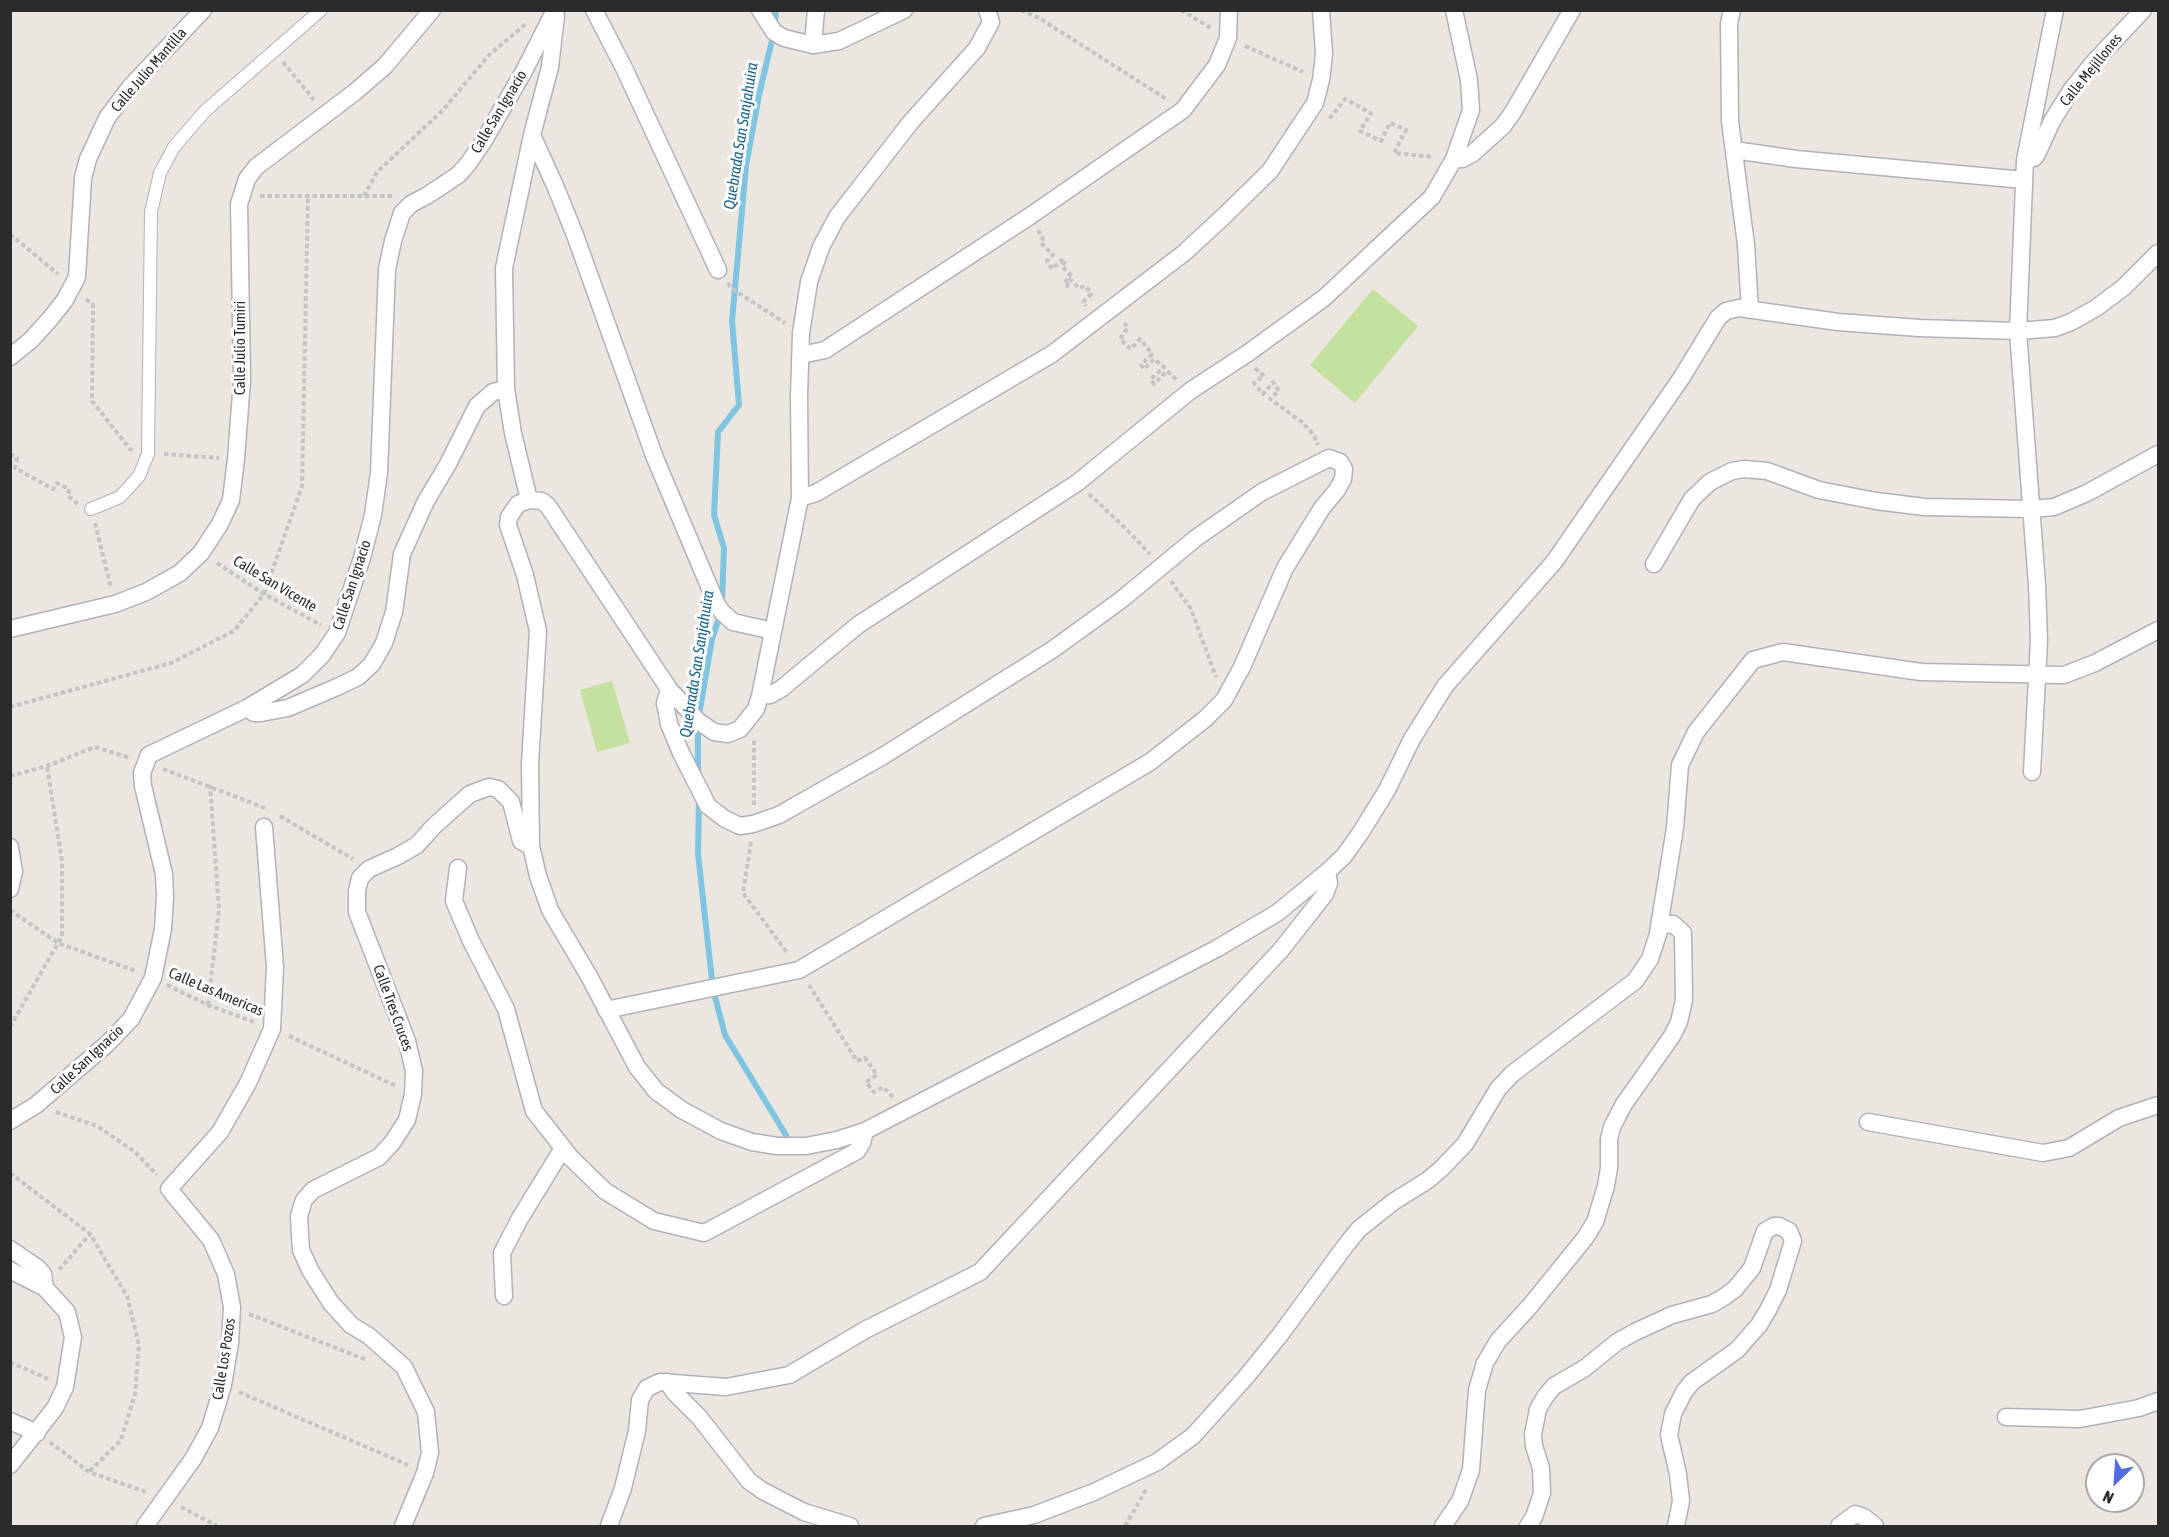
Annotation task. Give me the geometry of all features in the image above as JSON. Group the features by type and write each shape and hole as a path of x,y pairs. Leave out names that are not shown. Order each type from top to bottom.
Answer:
{"street":[{"name":"Calle Julio Mantilla","path":"10,357 50,319 77,277 83,178 98,138 112,112 131,86 203,10"},
{"path":"91,509 120,498 139,476 148,454 151,212 160,173 186,130 321,10"},
{"name":"Calle Julio Tumiri","path":"10,629 114,604 146,592 180,573 201,553 220,524 231,500 236,459 242,381 239,226 241,196 246,179 256,167 385,66 432,10"},
{"path":"529,500 513,433 506,389 504,268 532,135 550,68 556,10"},
{"name":"Calle San Ignacio","path":"10,1120 36,1105 99,1052 131,1019 153,978 163,929 165,896 164,874 143,786 142,773 149,755 247,708 302,675 322,656 338,633 362,558 373,515 380,473 387,269 402,213 411,204 459,175 468,164 524,72 556,10"},
{"path":"594,10 601,20 718,270"},
{"path":"760,10 774,32 783,38 813,45 839,41 904,10"},
{"path":"813,45 816,10"},
{"path":"987,10 991,22 977,48 910,123 837,218 821,247 809,282 803,312 799,396 800,498 760,696 756,709 740,729 728,734 714,732 698,721 669,689 548,506 542,501 529,500 518,504 512,510 508,525 525,575 538,631 530,764 531,846 538,876 550,910 638,1068 656,1091 682,1110 721,1131 752,1142 806,1146 837,1140 865,1131 1216,949 1277,913 1328,872 1344,856 1361,832 1387,790 1412,739 1445,686 1554,562 1682,377 1718,318 1726,311 1739,308 1838,322 1919,328 2018,331 2055,328 2096,308 2124,287 2158,253"},
{"path":"801,356 825,350 1030,216 1183,110 1217,65 1228,38 1229,10"},
{"path":"800,498 816,493 1042,360 1111,311 1184,253 1270,171 1315,103 1324,54 1321,10"},
{"path":"760,696 770,695 781,689 858,625 1077,483 1190,391 1324,298 1432,197 1454,159 1471,110 1469,80 1454,10"},
{"path":"1454,159 1462,159 1472,154 1503,126 1572,10"},
{"path":"1732,10 1729,24 1728,77 1730,121 1746,245 1750,309"},
{"path":"2032,772 2039,640 2018,331 2025,160 2055,10"},
{"name":"Calle Mejillones","path":"2025,160 2034,158 2037,154 2052,121 2072,89 2143,10"},
{"path":"532,135 574,235 655,458 717,605 733,622 773,631"},
{"path":"1734,150 1808,160 2024,180"},
{"path":"247,708 254,713 261,713 288,708 357,677 372,664 384,643 393,612 402,554 426,501 448,464 477,406 493,392 506,389"},
{"path":"1654,564 1692,499 1705,486 1721,476 1744,469 1767,471 1819,490 1876,501 1925,507 2031,509 2054,507 2087,493 2158,454"},
{"path":"606,1010 799,970 1150,762 1205,719 1224,700 1242,667 1285,568 1322,508 1337,490 1344,470 1340,462 1329,458 1262,492 1196,538 1121,600 1052,650 884,756 780,815 753,824 741,826 725,819 708,806 685,763 669,724 665,703 669,689"},
{"path":"984,1527 1034,1515 1094,1492 1157,1462 1193,1436 1281,1335 1359,1229 1393,1202 1428,1180 1454,1157 1475,1129 1498,1089 1512,1074 1635,981 1650,959 1658,933 1675,828 1680,765 1696,732 1754,660 1783,652 1921,672 2064,675 2095,663 2158,630"},
{"path":"369,869 417,845 434,826 470,794 489,787 498,789 511,802 521,841 531,846"},
{"path":"170,1189 220,1132 248,1083 272,1029 275,967 264,827"},
{"path":"10,847 14,872 10,889"},
{"path":"458,868 454,901 471,941 506,1009 534,1111 563,1148 605,1191 654,1221 704,1233 857,1151 865,1131"},
{"name":"Calle Tres Cruces","path":"369,869 360,878 357,891 357,912 407,1041 414,1071 413,1094 407,1120 392,1143 379,1157 313,1190 304,1200 298,1216 302,1250 310,1270 331,1303 351,1325 369,1336 404,1367 426,1412 430,1453 425,1473 404,1527"},
{"path":"609,1527 631,1460 642,1393 653,1384 726,1387 789,1375 865,1330 980,1272 1281,950 1325,894 1329,883 1328,872"},
{"path":"1443,1527 1460,1501 1472,1470 1477,1390 1485,1363 1498,1341 1530,1306 1585,1238 1594,1222 1606,1186 1609,1168 1609,1139 1614,1121 1679,1022 1684,1000 1683,933 1678,926 1669,924 1664,925 1658,933"},
{"path":"1868,1122 2043,1153 2069,1148 2119,1118 2158,1105"},
{"path":"504,1296 502,1253 519,1220 563,1148"},
{"name":"Calle Los Pozos","path":"145,1527 193,1459 210,1428 223,1385 230,1343 232,1307 226,1274 211,1240 170,1189"},
{"path":"1528,1527 1542,1493 1541,1468 1533,1434 1538,1408 1554,1386 1585,1368 1617,1342 1635,1332 1672,1315 1712,1304 1724,1297 1735,1289 1752,1268 1765,1231 1779,1226 1789,1231 1792,1241 1778,1290 1768,1310 1759,1325 1737,1350 1692,1382 1673,1414 1669,1436 1682,1501 1676,1527"},
{"path":"10,1249 38,1268 43,1274 45,1287"},
{"path":"10,1270 45,1287 67,1312 73,1337 65,1387 55,1408 38,1433 10,1465"},
{"path":"667,1383 749,1480 763,1491 804,1512 850,1527"},
{"path":"2006,1417 2080,1419 2139,1408 2158,1401"},
{"path":"10,1421 38,1433"},
{"path":"1839,1527 1855,1514 1864,1517 1875,1527"}],"path":[{"path":"1021,10 1039,18 1183,110"},
{"path":"1181,10 1228,38 1321,80"},
{"path":"364,196 377,172 442,110 489,55 531,21"},
{"path":"275,52 326,114"},
{"path":"1315,103 1331,117 1345,99 1371,113 1360,131 1382,141 1390,123 1406,130 1394,153 1454,159"},
{"path":"241,196 396,196"},
{"path":"10,234 93,305 92,401 130,449 148,454 236,459"},
{"path":"731,288 763,310"},
{"path":"1235,361 1248,378 1255,368 1264,376 1254,383 1263,394 1273,382 1279,391 1270,399 1302,422 1313,435 1324,460"},
{"path":"10,454 17,458 15,468 54,489 57,483 69,489 68,496 79,505 81,500 91,509 114,604"},
{"name":"Calle San Vicente","path":"201,553 264,594 338,633"},
{"path":"748,720 755,742 753,824 743,893 799,970 856,1061 865,1058 877,1075 866,1082 874,1092 883,1087 904,1110"},
{"path":"10,776 47,766 95,747 210,785 265,807 369,869"},
{"path":"10,1027 62,936 62,861 47,766"},
{"path":"208,1005 219,910 210,785"},
{"name":"Calle Las Americas","path":"10,910 58,943 153,978 208,1005 272,1029 413,1094"},
{"path":"36,1105 97,1126 135,1152 170,1189"},
{"path":"10,1173 90,1234 128,1296 139,1345 135,1394 121,1440 89,1472"},
{"path":"45,1287 90,1234"},
{"path":"232,1307 370,1361 376,1359 377,1352 369,1336"},
{"path":"10,1362 65,1387"},
{"path":"223,1385 425,1473"},
{"path":"38,1433 89,1472 165,1498 217,1527"},
{"path":"1125,1527 1143,1496 1157,1462"}],"green space":[{"path":"1373,289 1418,326 1355,403 1310,365"},
{"path":"612,681 630,743 597,752 580,690"}],"waterway":[{"name":"Quebrada San Sanjahuira","path":"722,602 724,548 714,515 718,432 739,405 732,321 746,166 774,32 776,10"},
{"name":"Quebrada San Sanjahuira","path":"698,776 698,721 712,639 721,612"},
{"name":"Quebrada San Sanjahuira","path":"699,799 698,854 713,989 725,1035 786,1135"}]}
